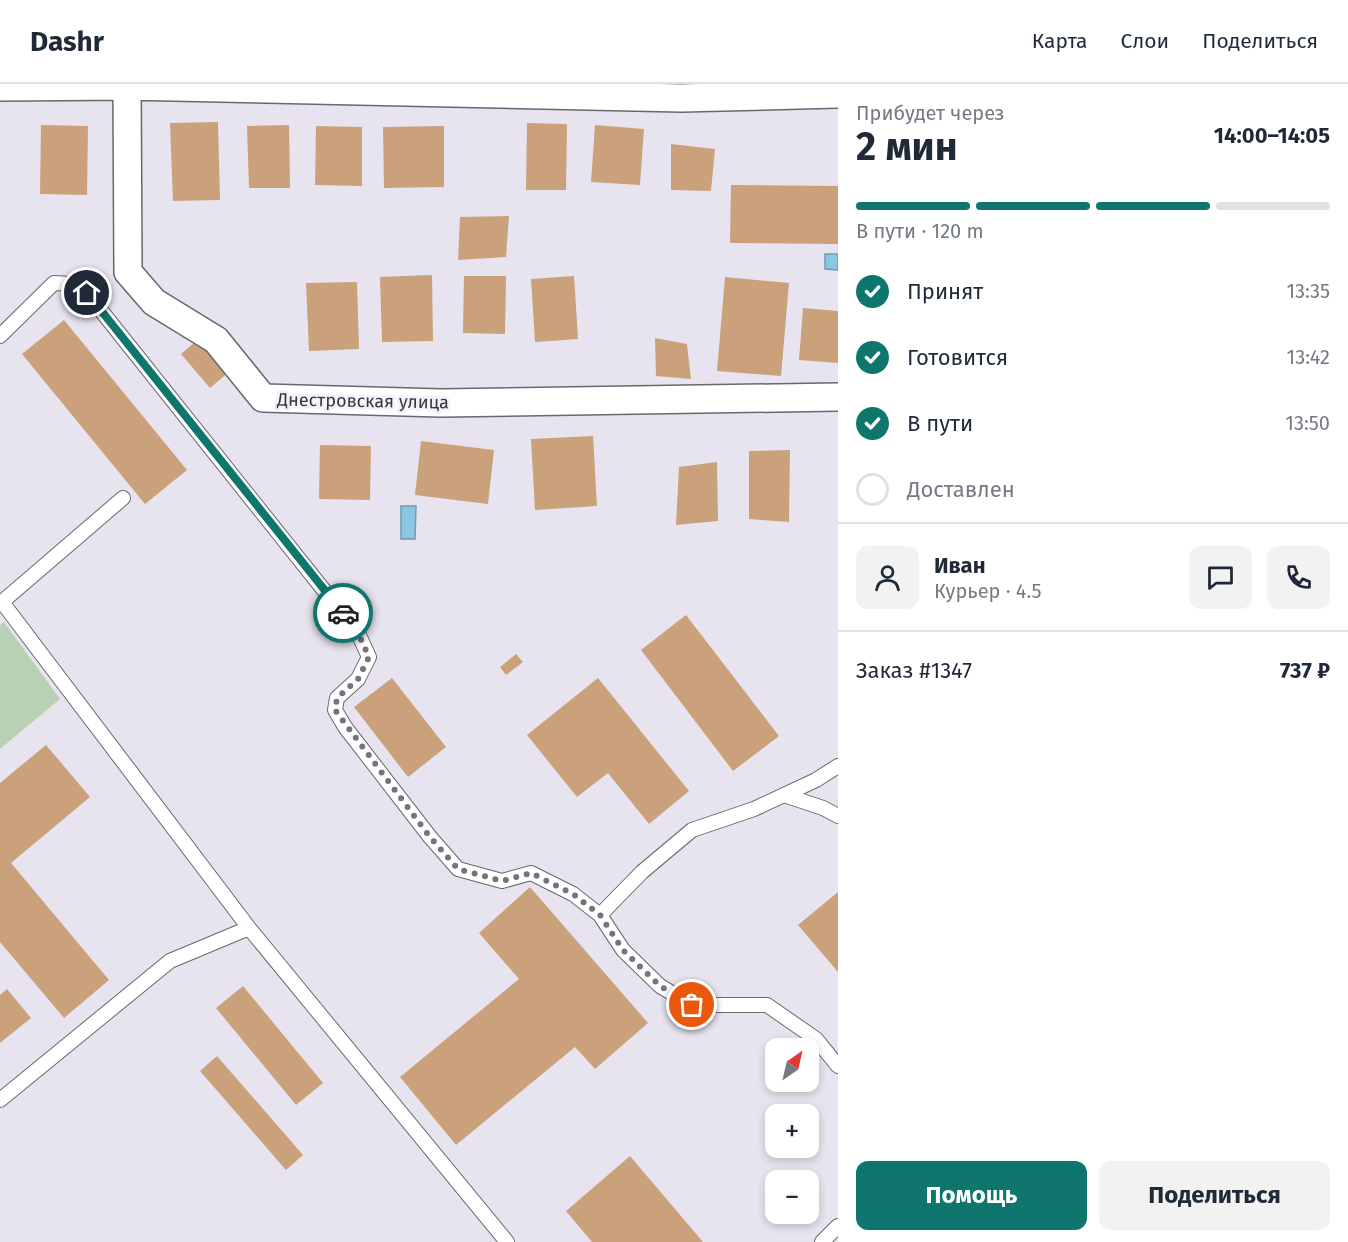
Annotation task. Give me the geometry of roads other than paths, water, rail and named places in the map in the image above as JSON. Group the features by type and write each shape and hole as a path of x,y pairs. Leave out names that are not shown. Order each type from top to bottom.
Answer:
{"street":[{"path":"0,87 127,85 838,94"},
{"name":"Днестровская улица","path":"127,85 128,272 154,302 216,340 262,398 441,403 838,397"}],"lane":[{"path":"0,336 54,283 71,284 87,293 358,633 369,657 358,679 337,698 335,710 430,837 458,869 502,881 531,873 573,894 600,915 623,950 660,986 692,1005 766,1005 816,1039 838,1066"},
{"path":"123,498 1,602 249,928 507,1242"},
{"path":"600,915 642,872 692,830 754,809 816,780 838,766"},
{"path":"784,795 823,808 838,816"},
{"path":"0,1100 170,961 249,928"},
{"path":"822,1242 838,1226"}],"water":[{"path":"825,254 838,254 838,270 825,269"},
{"path":"401,506 416,506 415,539 401,539"}]}
